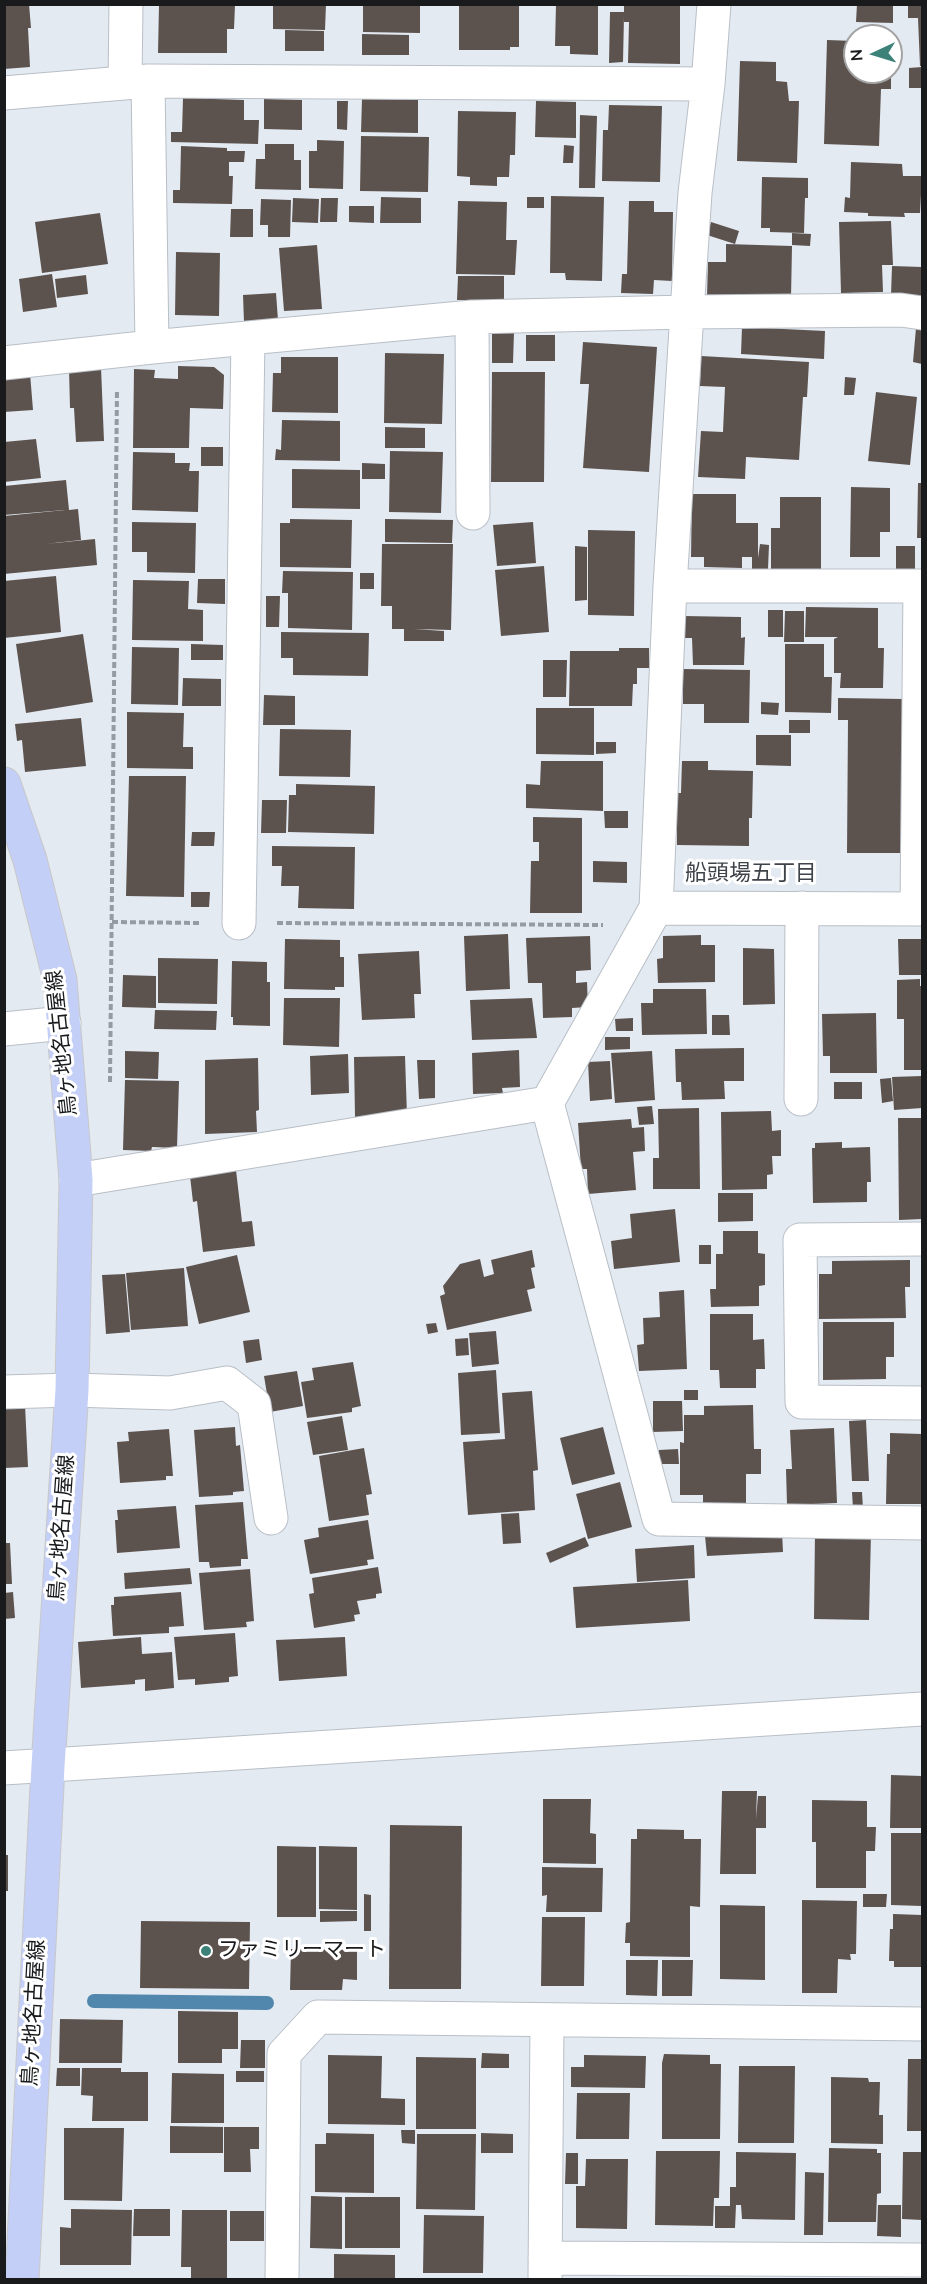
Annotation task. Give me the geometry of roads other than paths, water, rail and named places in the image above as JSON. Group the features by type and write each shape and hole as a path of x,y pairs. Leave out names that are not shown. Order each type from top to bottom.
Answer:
{"main road":[{"name":"鳥ヶ地名古屋線","path":"4,784 30,860 60,980 76,1179 72,1390 48,1766 22,2280"}],"street":[{"path":"126,4 136,82 152,347"},
{"path":"714,4 708,84 695,193 669,586 651,917 547,1102 659,1519 922,1523"},
{"path":"4,93 136,82 708,84"},
{"path":"4,363 117,350 472,317 900,310 922,313"},
{"path":"472,317 473,513"},
{"path":"239,923 248,338"},
{"path":"651,917 802,908 920,909 920,586 669,586"},
{"path":"801,1100 802,908"},
{"path":"4,1029 64,1023"},
{"path":"76,1179 547,1102"},
{"path":"922,1239 800,1240 802,1402 922,1403"},
{"path":"4,1392 72,1390 170,1393 227,1383 254,1404 271,1518"},
{"path":"4,1768 922,1709"},
{"path":"282,2280 284,2054 318,2017 922,2024"},
{"path":"547,2020 545,2269 922,2260"}],"waterway":[{"path":"94,2001 267,2003"}],"place":[{"name":"ファミリーマート","path":"206,1951"}],"district":[{"name":"船頭場五丁目","path":"751,875"}]}
